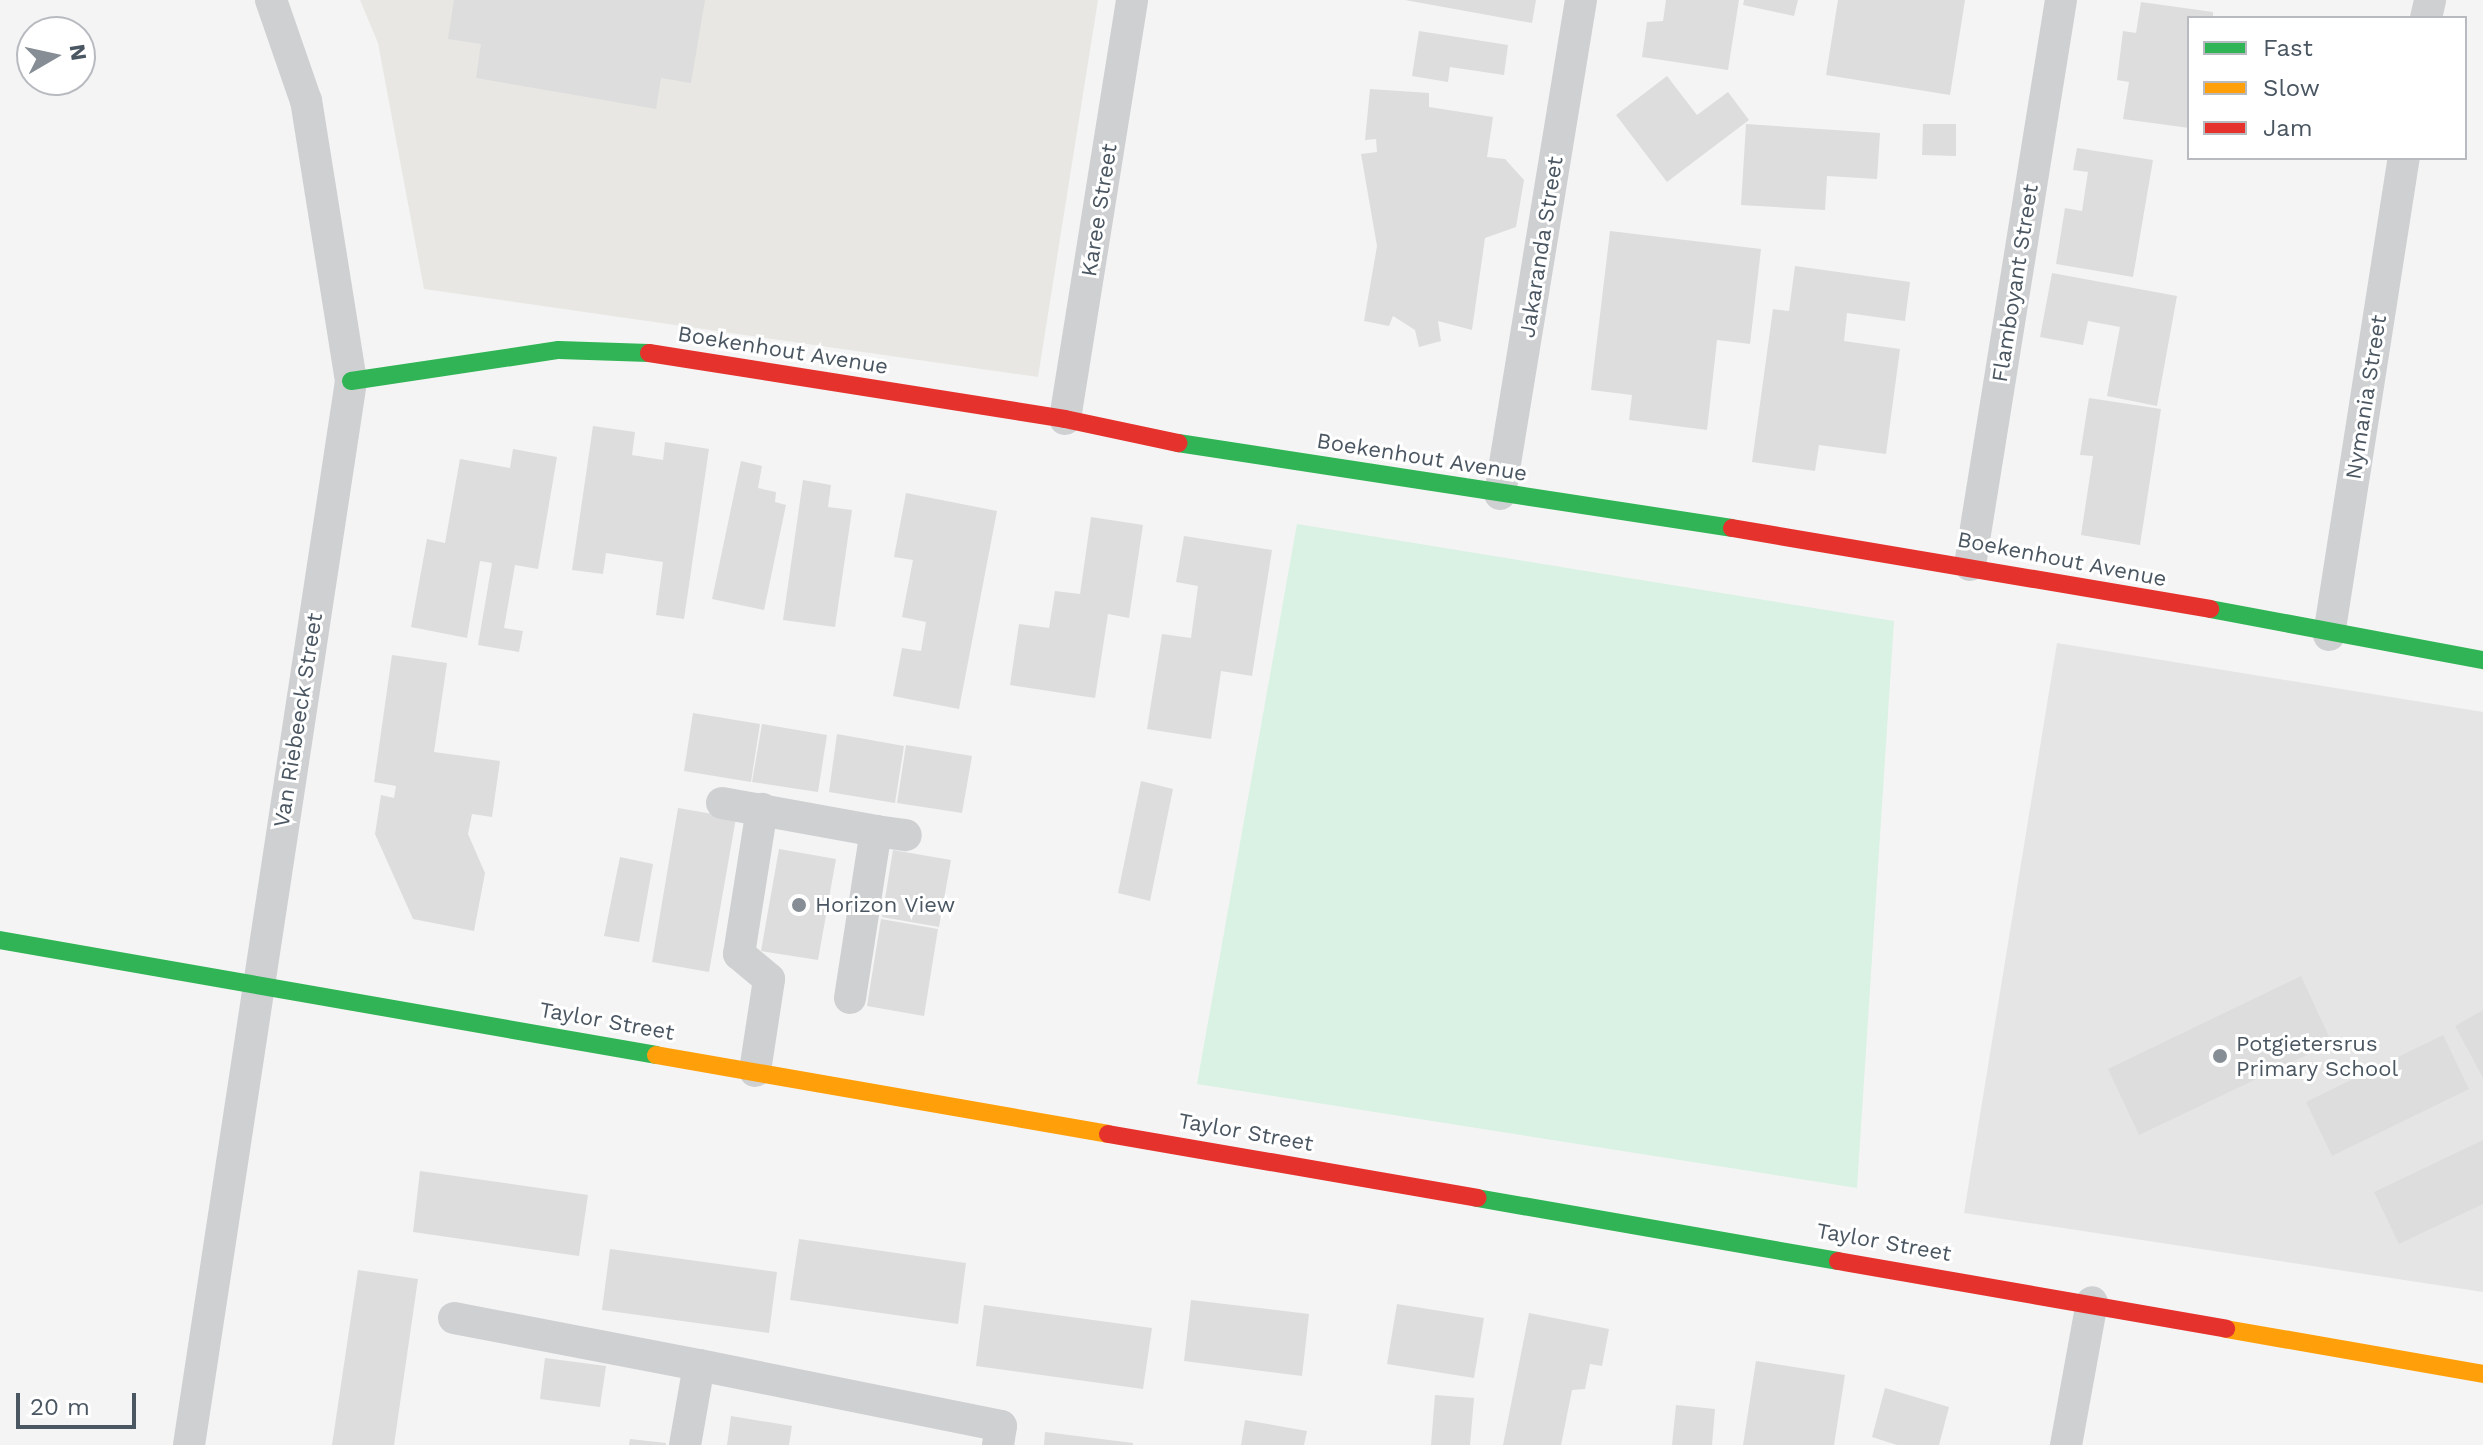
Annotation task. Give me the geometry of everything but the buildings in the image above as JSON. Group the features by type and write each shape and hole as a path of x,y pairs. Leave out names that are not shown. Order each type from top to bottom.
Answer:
{"street":[{"name":"Van Riebeeck Street","path":"189,1445 351,381 306,101 271,0"},
{"name":"Karee Street","path":"1065,419 1132,0"},
{"name":"Jakaranda Street","path":"1500,494 1581,0"},
{"name":"Flamboyant Street","path":"1970,565 2061,0"},
{"name":"Nymania Street","path":"2329,635 2404,160"},
{"name":"Boekenhout Avenue","path":"351,381 559,350 603,348 1065,419 1181,444 1970,565 2329,635 2483,660"},
{"path":"722,803 891,833 850,998"},
{"path":"755,1071 769,979 739,954 762,809"},
{"name":"Taylor Street","path":"0,940 2092,1302 2483,1374"},
{"path":"2066,1445 2092,1302"},
{"path":"454,1318 1001,1426 998,1445"},
{"path":"685,1445 699,1365"}],"shaded area":[{"path":"360,0 1098,0 1038,377 424,289 378,43"},
{"path":"2057,643 2483,712 2483,1292 1964,1213"}],"green space":[{"path":"1297,524 1894,621 1857,1188 1197,1084"}],"traffic: fast":[{"path":"351,381 559,350 649,353"},
{"path":"1178,443 1732,528"},
{"path":"2210,609 2483,660"},
{"path":"0,940 656,1055"},
{"path":"1477,1198 1838,1261"}],"traffic: slow":[{"path":"656,1055 1108,1134"},
{"path":"2226,1329 2483,1374"}],"traffic: jam":[{"path":"649,353 1065,419 1178,443"},
{"path":"1732,528 2210,609"},
{"path":"1108,1134 1477,1198"},
{"path":"1838,1261 2226,1329"}],"place":[{"name":"Horizon View","path":"799,905"},
{"name":"Potgietersrus Primary School","path":"2220,1056"}]}
